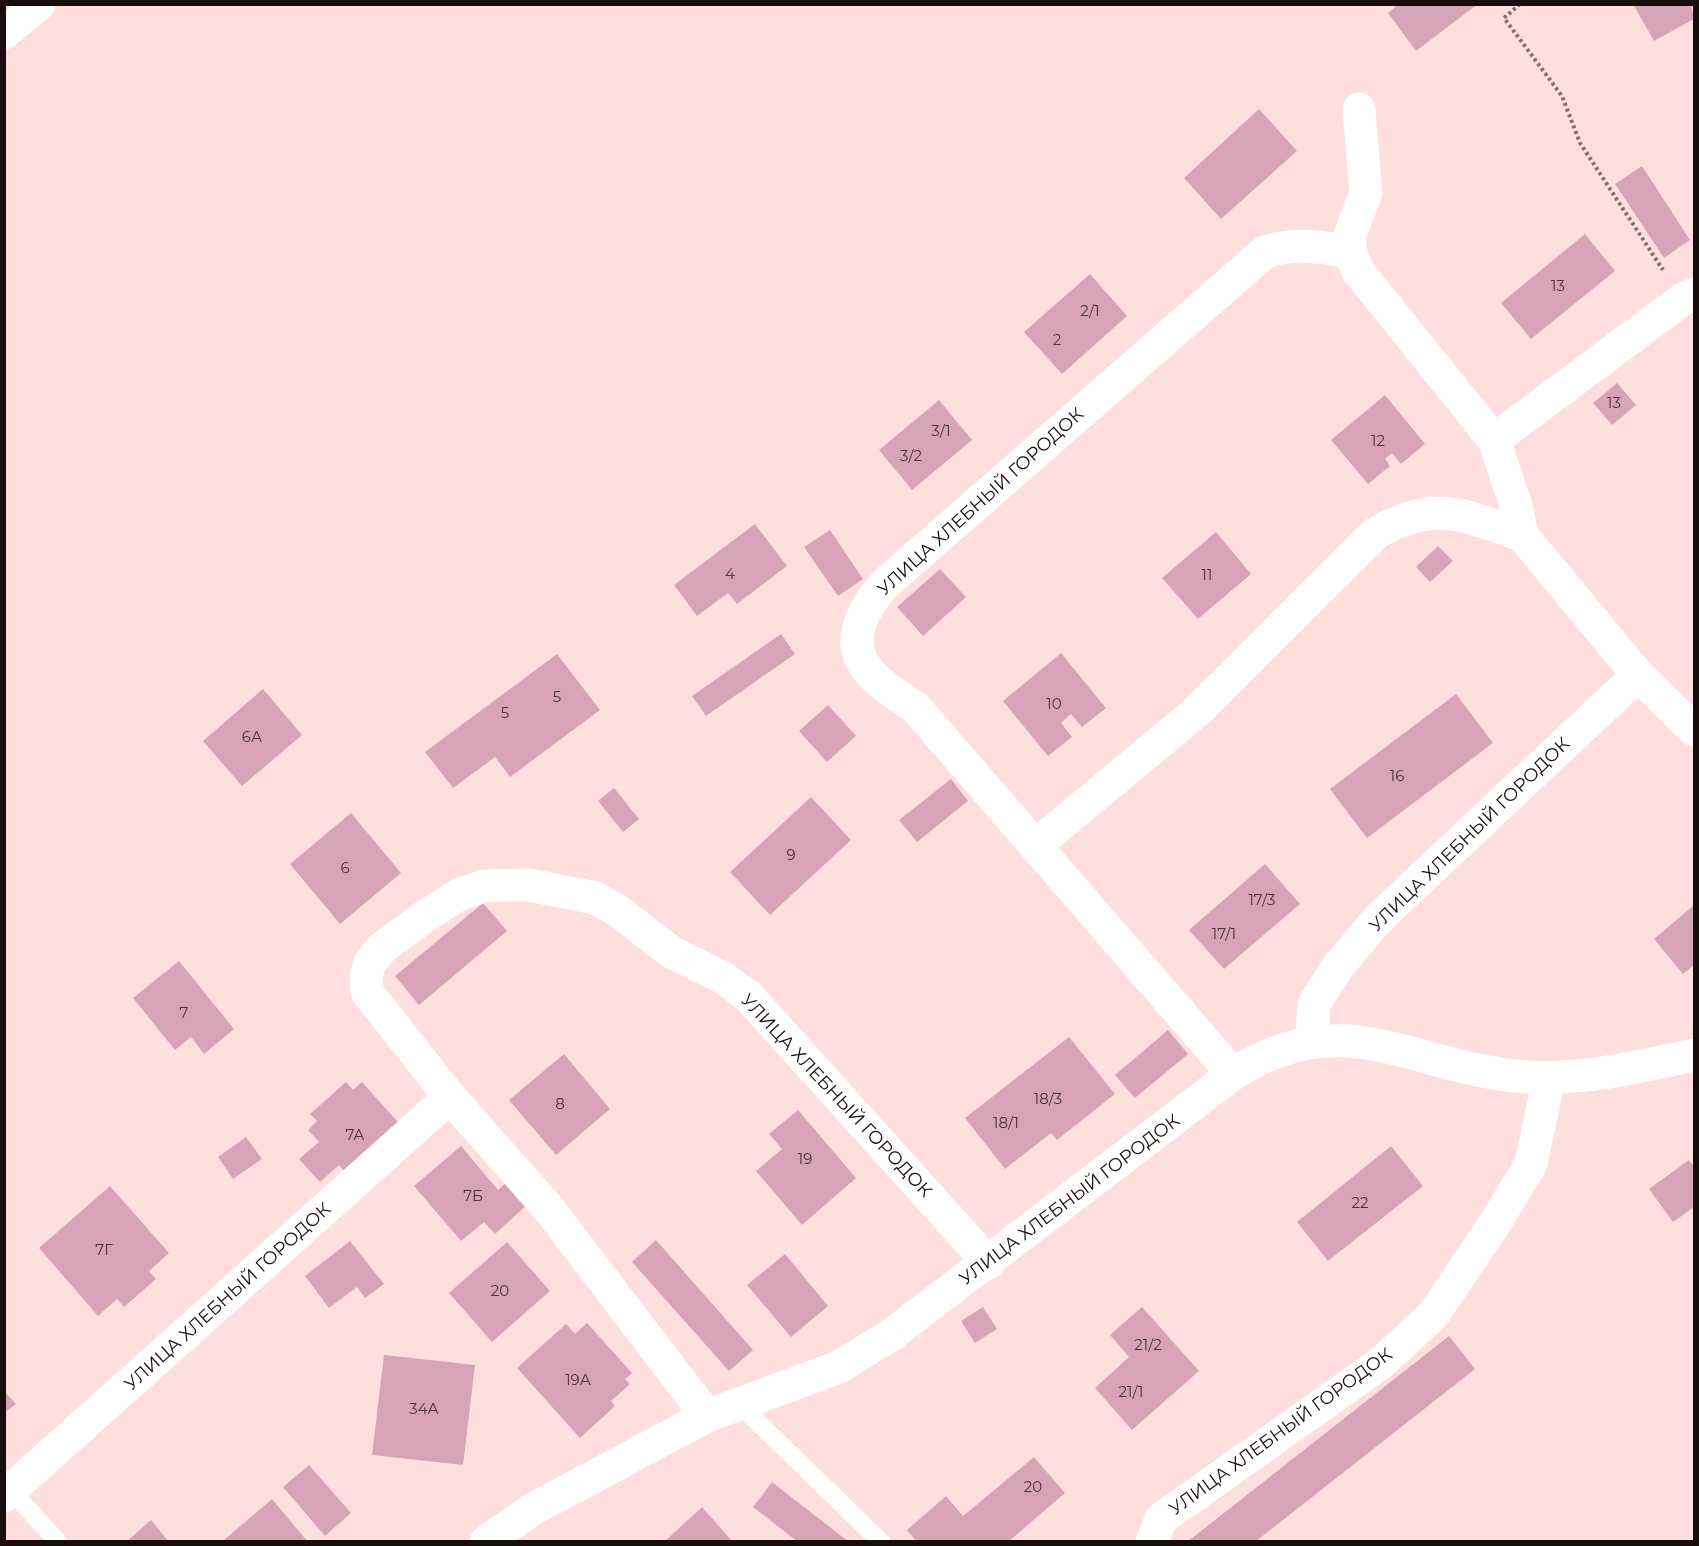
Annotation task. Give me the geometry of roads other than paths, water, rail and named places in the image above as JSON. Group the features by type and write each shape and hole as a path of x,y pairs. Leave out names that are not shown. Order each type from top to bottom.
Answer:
{"street":[{"path":"4,33 39,4"},
{"path":"1359,109 1366,193 1350,235 1350,252 1358,271 1494,440 1518,509 1522,535 1638,675 1695,730"},
{"name":"УЛИЦА ХЛЕБНЫЙ ГОРОДОК","path":"1233,1074 916,708 876,679 860,658 858,635 863,615 874,596 886,584 1265,252 1284,246 1308,244 1350,252"},
{"path":"1494,440 1689,296"},
{"path":"1035,846 1195,713 1376,533 1397,521 1420,514 1442,512 1460,515 1522,535"},
{"name":"УЛИЦА ХЛЕБНЫЙ ГОРОДОК","path":"1312,1041 1314,1004 1337,968 1378,919 1638,675"},
{"name":"УЛИЦА ХЛЕБНЫЙ ГОРОДОК","path":"707,1416 549,1209 450,1097 367,992 366,976 370,963 381,949 458,895 484,886 529,885 595,898 617,910 671,952 722,977 748,996 989,1263"},
{"name":"УЛИЦА ХЛЕБНЫЙ ГОРОДОК","path":"486,1542 533,1509 707,1416 840,1367 891,1335 989,1263 1233,1074 1264,1056 1312,1041 1344,1040 1371,1043 1513,1076 1549,1078 1617,1071 1695,1055"},
{"name":"УЛИЦА ХЛЕБНЫЙ ГОРОДОК","path":"1152,1542 1161,1518 1381,1362 1433,1315 1497,1220 1531,1164 1549,1078"},
{"name":"УЛИЦА ХЛЕБНЫЙ ГОРОДОК","path":"8,1493 450,1097"}],"lane":[{"path":"739,1404 881,1542"},
{"path":"8,1493 58,1542"}]}
